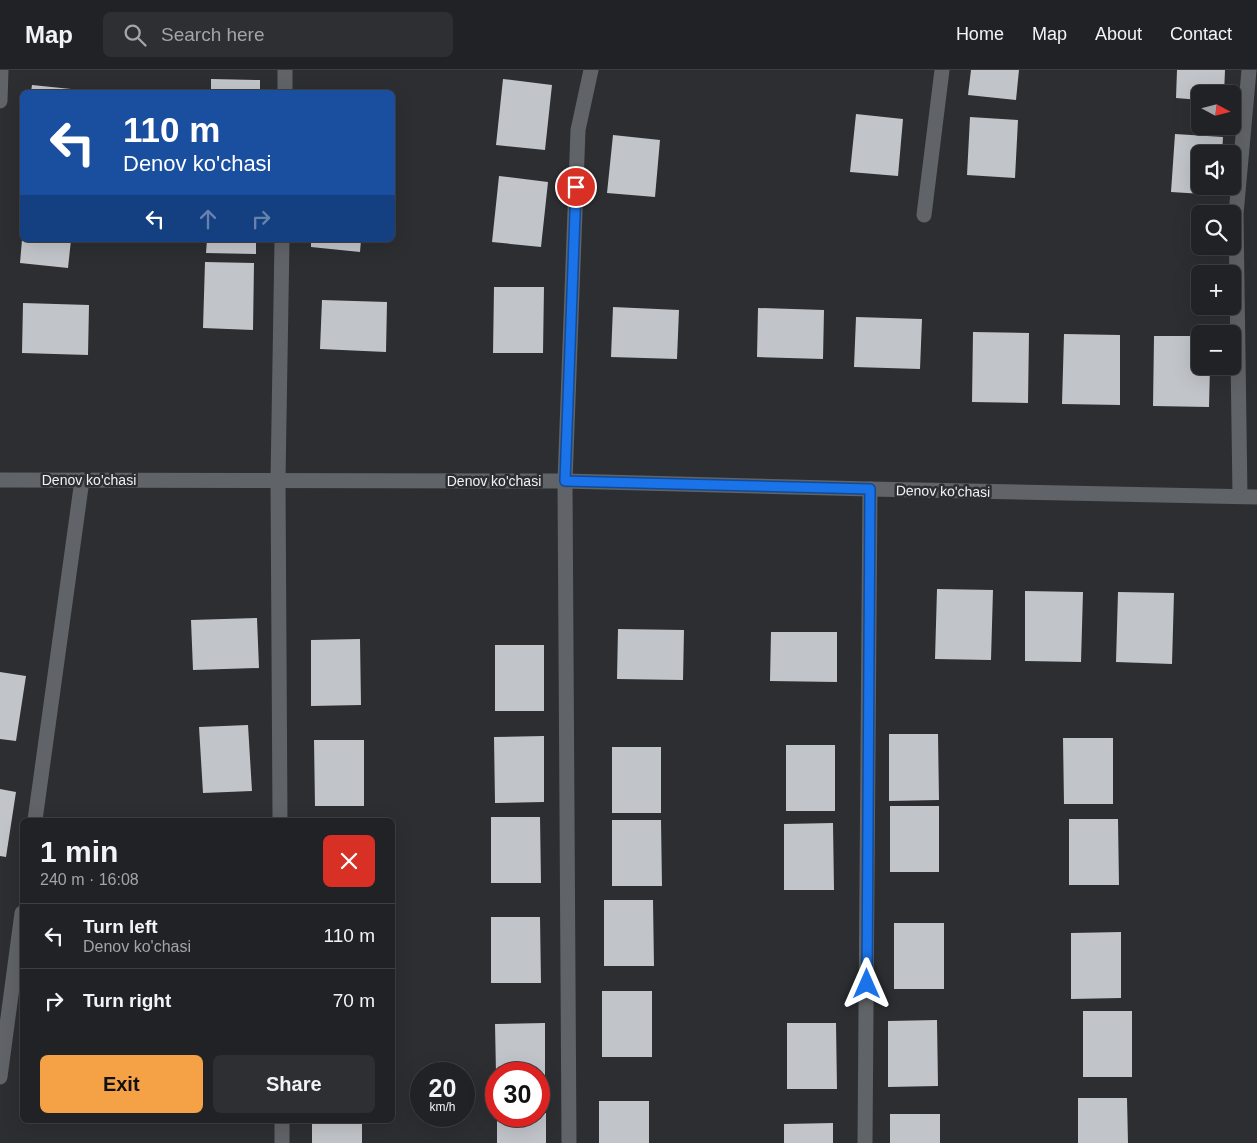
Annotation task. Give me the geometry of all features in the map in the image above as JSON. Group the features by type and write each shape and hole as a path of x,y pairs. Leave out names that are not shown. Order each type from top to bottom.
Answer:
{"street":[{"path":"0,100 1,70"},
{"path":"285,70 285,90"},
{"path":"569,1143 565,481 578,130 591,70"},
{"path":"924,215 942,70"},
{"path":"1240,496 1236,214 1249,70"},
{"path":"280,818 278,480 282,242"},
{"name":"Denov ko'chasi","path":"0,480 565,481 1257,497"},
{"path":"35,818 82,480"},
{"path":"865,1143 870,489"},
{"path":"0,1077 20,928"},
{"path":"282,1123 282,1143"}],"building":[{"path":"971,70 1019,70 1016,100 968,95"},
{"path":"1177,70 1225,70 1224,85 1191,85 1191,99 1176,98"},
{"path":"211,79 260,80 260,90 211,90"},
{"path":"503,79 552,85 545,150 496,145"},
{"path":"32,85 81,90 31,90"},
{"path":"856,114 903,119 898,176 850,172"},
{"path":"970,117 1018,120 1015,178 967,175"},
{"path":"1175,134 1223,137 1223,145 1191,145 1191,193 1171,192"},
{"path":"613,135 660,140 655,197 607,193"},
{"path":"499,176 548,182 541,247 492,242"},
{"path":"22,242 71,242 68,268 20,263"},
{"path":"207,242 256,242 256,254 206,253"},
{"path":"311,242 361,242 360,252 311,247"},
{"path":"205,262 254,263 253,330 203,328"},
{"path":"494,287 544,287 543,353 493,353"},
{"path":"322,300 387,302 386,352 320,349"},
{"path":"23,303 89,305 88,355 22,353"},
{"path":"613,307 679,310 677,359 611,357"},
{"path":"758,308 824,310 823,359 757,357"},
{"path":"856,317 922,319 920,369 854,367"},
{"path":"973,332 1029,333 1028,403 972,402"},
{"path":"1064,334 1120,335 1120,405 1062,404"},
{"path":"1154,336 1191,336 1191,375 1210,375 1209,407 1153,406"},
{"path":"937,589 993,590 991,660 935,659"},
{"path":"1025,591 1083,592 1081,662 1025,661"},
{"path":"1118,592 1174,593 1172,664 1116,662"},
{"path":"257,618 259,668 193,670 191,620"},
{"path":"618,629 684,630 683,680 617,679"},
{"path":"771,632 837,632 837,682 770,681"},
{"path":"360,639 361,705 311,706 311,640"},
{"path":"495,645 544,645 544,711 495,711"},
{"path":"0,672 26,676 16,741 0,739"},
{"path":"248,725 252,791 203,793 199,727"},
{"path":"889,734 938,734 939,800 889,801"},
{"path":"544,736 544,802 495,803 494,737"},
{"path":"1063,738 1113,738 1113,804 1064,804"},
{"path":"314,740 364,740 364,806 315,806"},
{"path":"786,745 835,745 835,811 786,811"},
{"path":"612,747 661,747 661,813 612,813"},
{"path":"0,789 16,792 6,857 0,856"},
{"path":"890,806 939,806 939,872 890,872"},
{"path":"491,817 540,817 541,883 491,883"},
{"path":"1069,819 1118,819 1119,885 1069,885"},
{"path":"612,820 661,820 662,886 612,886"},
{"path":"833,823 834,890 784,890 784,824"},
{"path":"604,900 653,900 654,966 604,966"},
{"path":"491,917 540,917 541,983 491,983"},
{"path":"894,923 944,923 944,989 894,989"},
{"path":"1121,932 1121,998 1071,999 1071,933"},
{"path":"602,991 652,991 652,1057 602,1057"},
{"path":"1083,1011 1132,1011 1132,1077 1083,1077"},
{"path":"937,1020 938,1086 888,1087 888,1021"},
{"path":"545,1023 545,1062 496,1062 495,1024"},
{"path":"787,1023 836,1023 837,1089 787,1089"},
{"path":"1078,1098 1127,1098 1128,1143 1078,1143"},
{"path":"599,1101 649,1101 649,1143 599,1143"},
{"path":"890,1114 940,1114 940,1143 890,1143"},
{"path":"312,1123 362,1123 362,1143 312,1143"},
{"path":"833,1123 833,1143 784,1143 784,1124"},
{"path":"497,1127 546,1127 546,1143 497,1143"}],"route":[{"path":"576,187 565,481 870,489 867,984"}]}
